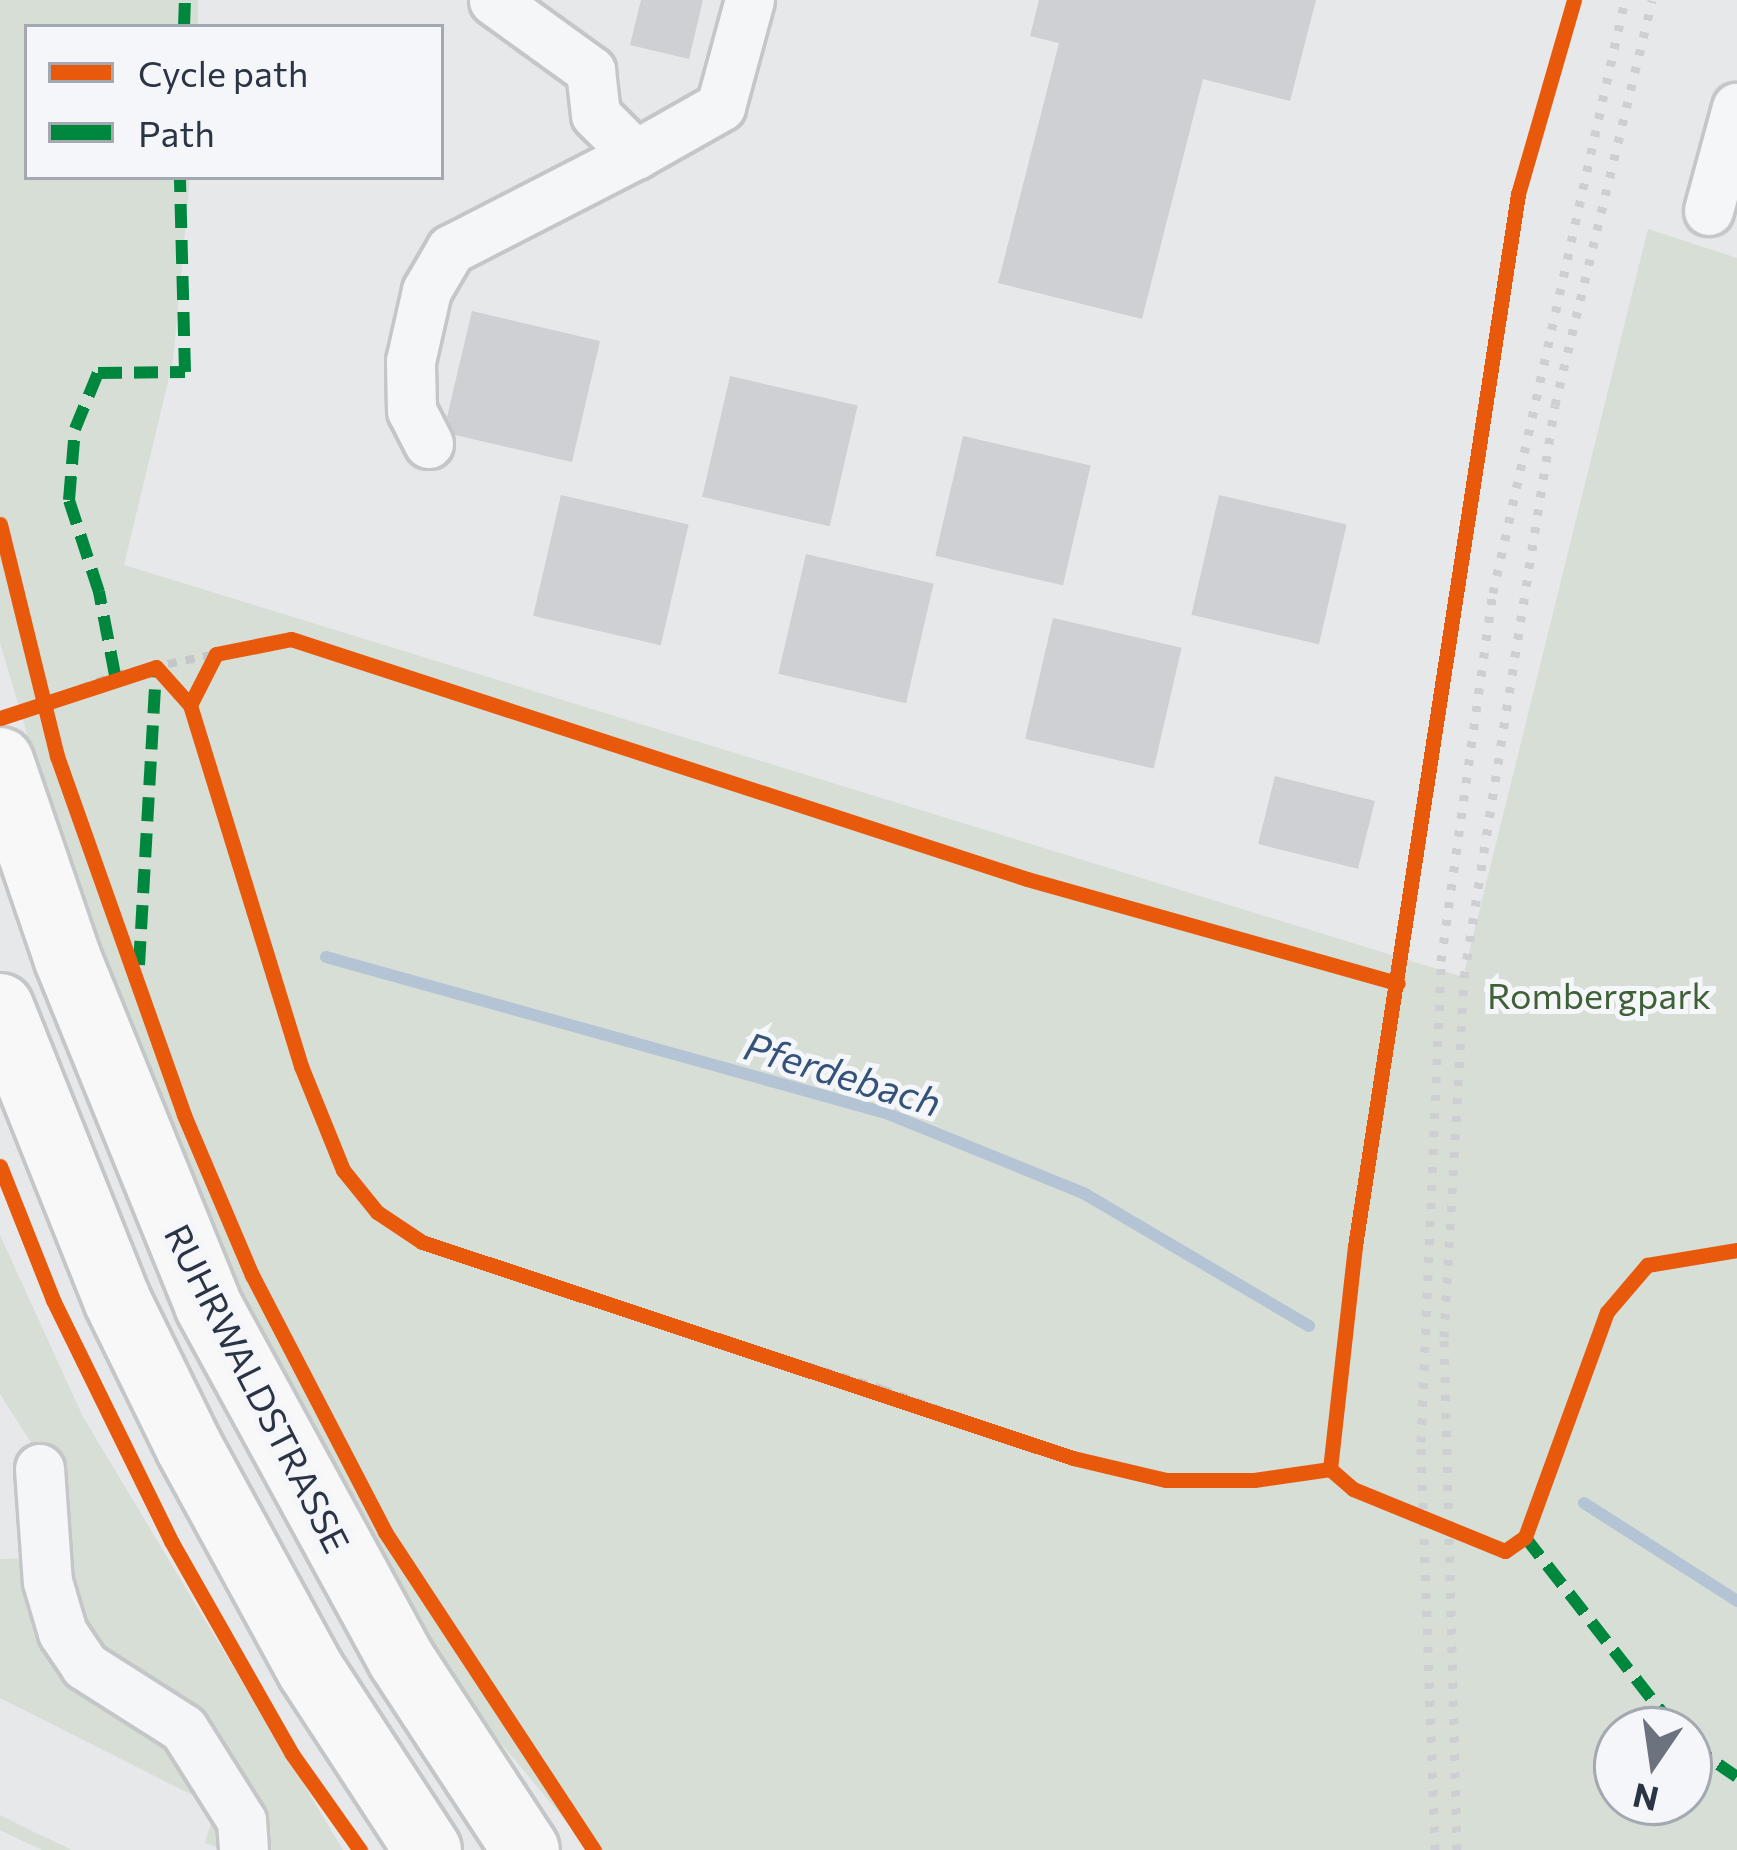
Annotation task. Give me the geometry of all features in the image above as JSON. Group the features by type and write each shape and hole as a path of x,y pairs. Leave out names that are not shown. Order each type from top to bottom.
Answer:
{"highway":[{"name":"RUHRWALDSTRASSE","path":"0,761 83,999 208,1305 401,1659 526,1850"},
{"path":"0,1007 117,1300 189,1447 310,1669 428,1850"}],"lane":[{"path":"493,0 591,71 596,115 636,155"},
{"path":"429,444 412,411 411,362 428,291 451,250 722,107 745,18"},
{"path":"1709,211 1737,109"},
{"path":"40,1469 48,1582 63,1633 85,1666 184,1729 242,1822 244,1850"}],"path":[{"path":"0,718 115,675 216,654"},
{"path":"41,691 46,712"},
{"path":"190,706 301,1066 344,1170 377,1212 422,1242 531,1281 882,1389 1073,1458 1166,1480 1255,1480 1330,1469 1353,1489 1505,1551 1525,1537 1606,1312 1647,1265 1737,1250"},
{"path":"1330,1469 1355,1246 1398,983"}],"green space":[{"name":"Rombergpark","path":"0,0 198,0 198,24 24,24 24,180 190,180 173,361 124,565 1463,977 1648,229 1737,258 1737,1850 590,1850 365,1580 132,1086 0,643"},
{"path":"0,1235 83,1417 343,1850 257,1850 84,1651 46,1466 0,1394"},
{"path":"32,1558 221,1810 225,1850 205,1843 216,1807 0,1698 0,1559"},
{"path":"0,1815 72,1850 42,1850 0,1830"}],"building":[{"path":"641,0 703,0 689,59 630,45"},
{"path":"1039,0 1316,0 1290,101 1203,79 1142,319 998,283 1059,43 1030,36"},
{"path":"472,311 600,341 572,462 455,435 447,417"},
{"path":"730,376 858,405 830,526 702,497"},
{"path":"963,436 1091,465 1063,585 935,556"},
{"path":"561,495 689,524 661,645 533,616"},
{"path":"1219,495 1347,524 1319,644 1191,615"},
{"path":"806,554 934,583 906,703 778,674"},
{"path":"1053,618 1182,648 1154,769 1025,739"},
{"path":"1275,776 1375,801 1358,869 1258,844"}],"waterway":[{"name":"Pferdebach","path":"326,957 886,1113 1085,1194 1309,1326"},
{"name":"Pferdebach","path":"1584,1503 1737,1601"}],"railway":[{"path":"1435,1850 1421,1442 1441,961 1493,593 1625,0"},
{"path":"1457,1850 1444,1337 1464,977 1555,405 1652,0"}],"marked path":[{"path":"184,24 185,0"},
{"path":"115,675 99,592 69,500 75,429 98,373 185,372 180,180"},
{"path":"139,965 156,667"},
{"path":"1525,1537 1657,1706"},
{"path":"1713,1760 1737,1777"}],"cycle path":[{"path":"1330,1469 1355,1246 1518,194 1574,0"},
{"path":"0,524 57,756 184,1115 252,1275 385,1532 594,1850"},
{"path":"190,705 216,654 291,639 1027,879 1398,983"},
{"path":"0,718 156,667 190,705 301,1066 343,1170 377,1212 422,1242 1073,1458 1166,1480 1254,1480 1330,1469"},
{"path":"0,1166 53,1300 171,1541 292,1754 360,1850"},
{"path":"1330,1469 1353,1489 1505,1551 1525,1537 1607,1312 1647,1265 1737,1250"}]}
